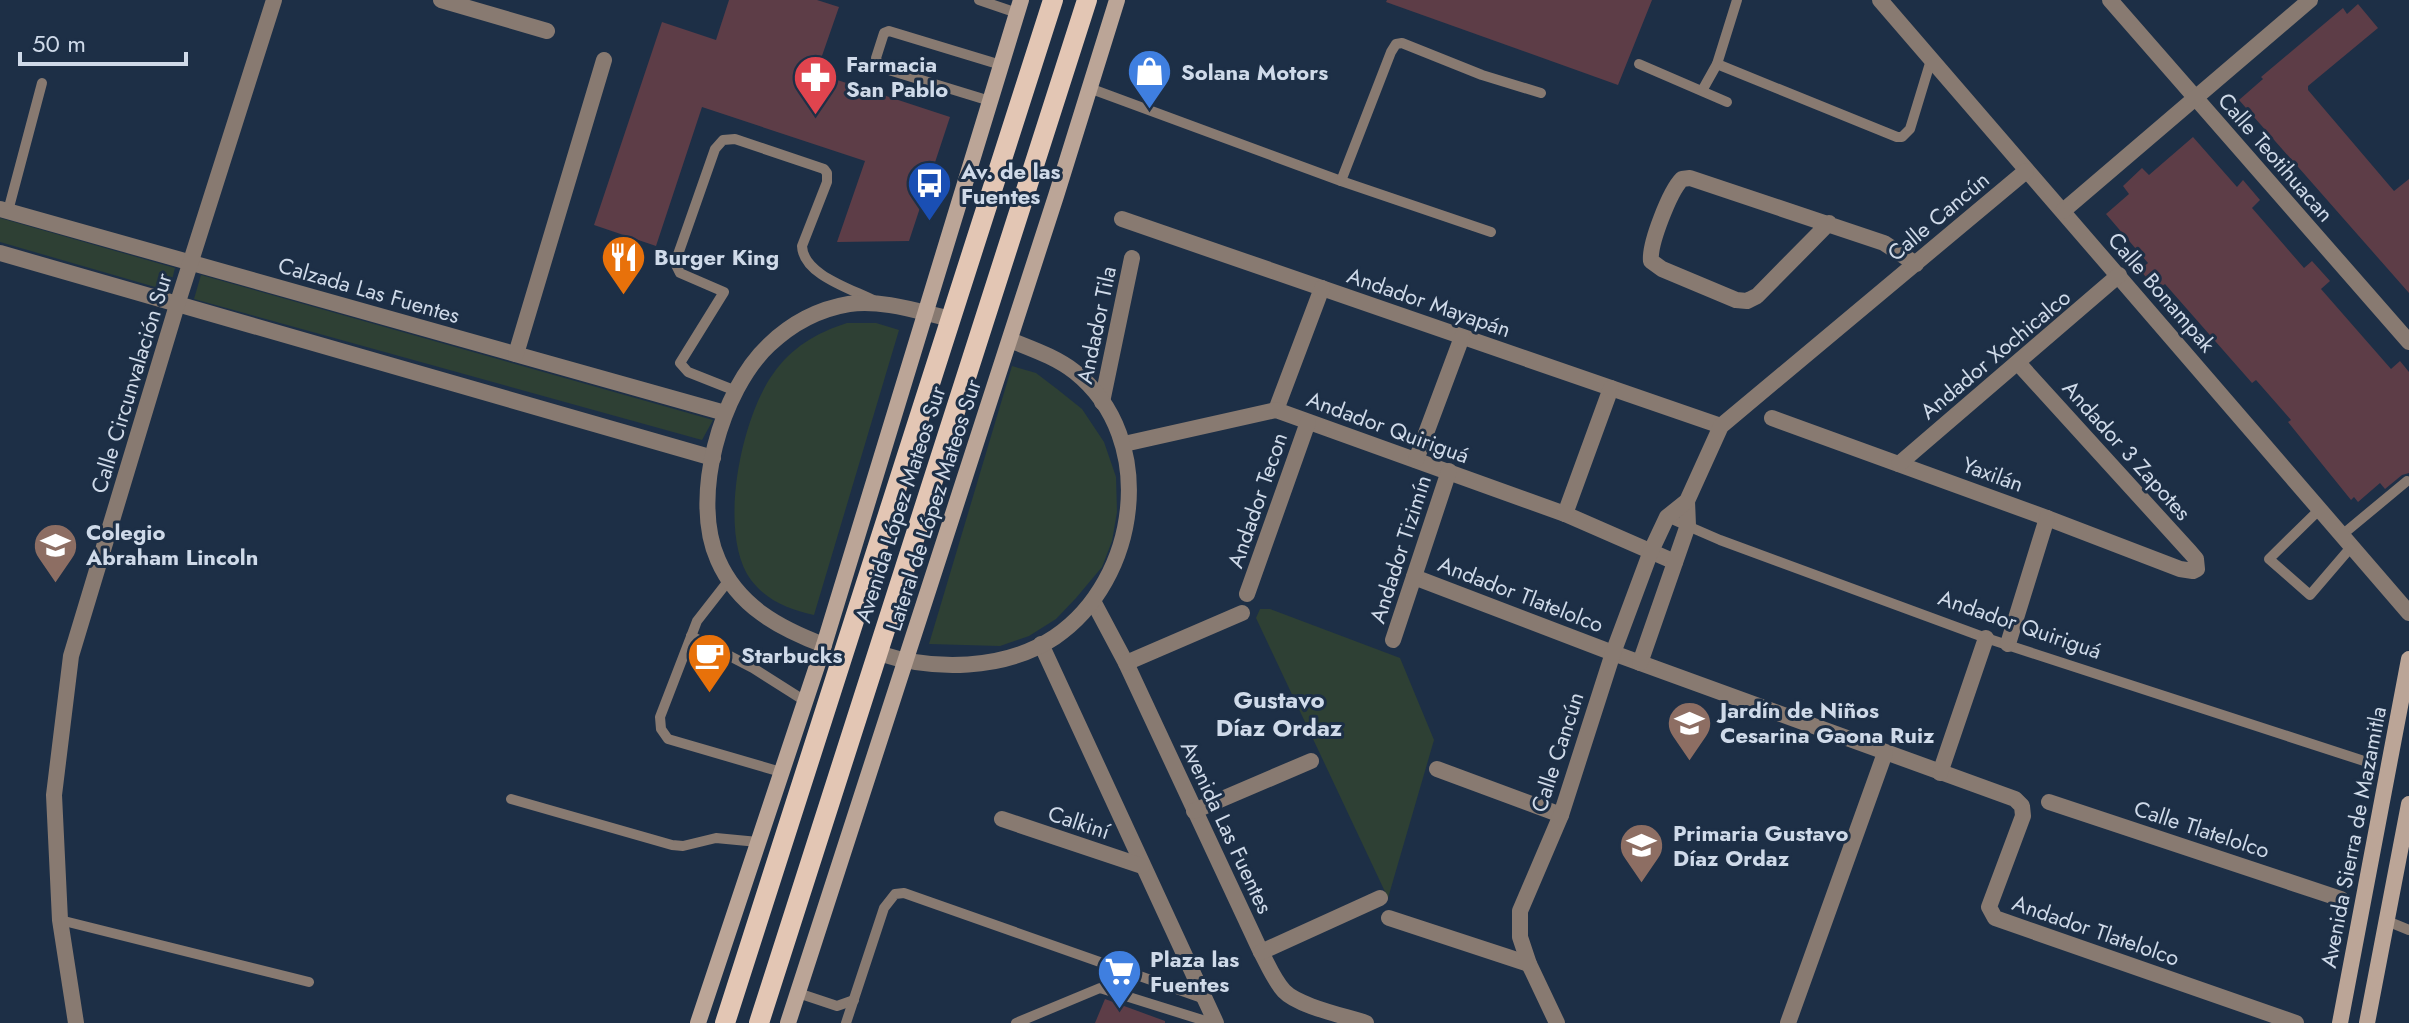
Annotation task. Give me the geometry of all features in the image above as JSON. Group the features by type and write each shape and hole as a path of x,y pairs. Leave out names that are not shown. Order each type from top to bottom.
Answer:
{"main road":[{"name":"Avenida López Mateos Sur","path":"725,1023 1053,0"},
{"name":"Avenida López Mateos Sur","path":"759,1023 1087,0"},
{"name":"Lateral de López Mateos Sur","path":"788,1023 1117,0"},
{"path":"698,1023 824,645 1019,7"},
{"name":"Avenida Sierra de Mazamitla","path":"2340,1023 2409,659"},
{"path":"2367,1023 2409,804"}],"street":[{"name":"Calle Circunvalación Sur","path":"76,1023 60,920 54,795 71,656 177,305 274,0"},
{"path":"441,0 547,31"},
{"name":"Calle Bonampak","path":"1880,0 2409,613"},
{"name":"Calle Teotihuacan","path":"2110,0 2409,342"},
{"path":"2063,211 2310,0"},
{"path":"516,354 604,60"},
{"name":"Calle Cancún","path":"1640,663 1688,525 1687,501 1721,426 2026,171"},
{"path":"1829,223 1757,296 1747,301 1736,300 1656,266 1650,255 1673,191 1682,179 1697,179 1829,223 1884,243 1916,264"},
{"name":"Calzada Las Fuentes","path":"4,210 725,413"},
{"name":"Andador Mayapán","path":"1122,219 1721,426"},
{"path":"0,253 713,458"},
{"name":"Andador Tila","path":"1102,402 1132,258"},
{"name":"Andador Xochicalco","path":"1899,464 2119,275"},
{"name":"Andador Tecon","path":"1276,410 1322,288"},
{"path":"824,645 767,619 744,599 717,558 708,527 707,495 725,413 736,391 767,347 791,326 821,311 851,304 884,305 951,319"},
{"name":"Andador Tizimín","path":"1416,460 1462,337"},
{"path":"878,653 905,662 944,665 998,659 1041,644 1074,622 1093,601 1111,572 1123,541 1130,506 1124,444 1102,402 1074,371 1055,359 1010,340"},
{"name":"Andador 3 Zapotes","path":"2019,364 2190,552 2196,559 2197,569"},
{"path":"1565,514 1611,388"},
{"name":"Andador Quiriguá","path":"1124,444 1276,410 1565,514 1675,562"},
{"name":"Yaxilán","path":"1772,418 2180,569 2197,569"},
{"name":"Andador Tecon","path":"1247,594 1308,422"},
{"name":"Andador Tizimín","path":"1393,640 1449,471"},
{"name":"Calle Cancún","path":"1557,1023 1529,964 1520,937 1520,911 1561,815 1613,653 1651,551 1667,517 1687,501"},
{"path":"2008,644 2047,518"},
{"name":"Andador Tlatelolco","path":"1414,577 1613,653"},
{"name":"Avenida Las Fuentes","path":"1093,601 1126,663 1261,952 1285,993 1296,1000 1366,1023"},
{"path":"1126,663 1242,613"},
{"path":"1613,653 1940,773 1986,638"},
{"path":"1041,644 1214,1023"},
{"path":"1788,1023 1885,753"},
{"path":"1194,811 1311,761"},
{"path":"1437,769 1561,815"},
{"name":"Andador Tlatelolco","path":"1940,773 2007,795 2022,806 2021,826 1989,907 1995,918 2296,1023"},
{"name":"Calle Tlatelolco","path":"2049,802 2341,899"},
{"name":"Calkiní","path":"1002,819 1142,866"},
{"path":"1261,952 1380,898"},
{"path":"1389,918 1529,964"},
{"path":"1312,1023 1325,1009"}],"lane":[{"path":"979,0 1019,7"},
{"path":"1703,89 1717,64 1737,0"},
{"path":"990,101 879,67 876,58 883,36 889,31 1001,65"},
{"path":"1341,181 1396,44 1402,43 1482,75 1541,93"},
{"path":"1717,64 1902,137 1910,129 1931,60"},
{"path":"1639,64 1703,89 1727,102"},
{"path":"4,210 42,83"},
{"path":"1089,88 1341,181 1491,232"},
{"path":"736,391 688,372 680,363 724,292 680,273 675,263 715,149 723,140 735,139 824,169 827,182 802,246 803,257 825,276 884,305"},
{"path":"2320,509 2269,559 2310,595 2347,540 2407,481"},
{"name":"Andador Quiriguá","path":"1667,517 1720,540 1986,638 2364,761"},
{"path":"729,580 697,621 660,717 664,734 668,739 781,772"},
{"path":"691,636 753,668 805,701"},
{"path":"511,799 672,845 683,846 716,838 758,842"},
{"path":"846,1023 884,908 895,894 904,893 1202,998"},
{"path":"60,920 309,982"},
{"path":"2387,921 2409,930"},
{"path":"1016,1023 1100,988 1214,1023"},
{"path":"798,993 837,1006 854,1000"}],"green space":[{"path":"0,218 175,268 169,291 0,242"},
{"path":"201,275 713,420 702,440 194,299"},
{"path":"847,323 876,323 899,330 814,615 780,604 764,594 751,580 741,560 736,535 737,476 751,418 773,374 788,356 806,342"},
{"path":"1012,366 1036,373 1082,409 1104,442 1116,477 1117,512 1112,541 1102,567 1076,598 1056,619 1029,636 1000,646 929,644"},
{"path":"1260,609 1270,609 1400,658 1434,740 1388,898 1256,618"}],"building":[{"path":"729,0 817,0 839,7 816,73 950,117 909,241 837,242 865,161 702,107 656,246 594,225 662,22 716,40"},
{"path":"1387,0 1652,0 1618,85"},
{"path":"2358,4 2378,28 2308,86 2308,90 2394,191 2409,179 2409,293 2239,100 2263,79 2261,77 2343,8 2347,14"},
{"path":"2193,137 2237,187 2243,180 2260,200 2252,208 2304,268 2312,261 2330,281 2321,289 2391,369 2400,361 2409,372 2409,473 2385,489 2380,483 2358,502 2354,497 2351,500 2288,422 2291,420 2256,380 2252,383 2165,284 2157,290 2140,270 2148,263 2106,214 2129,194 2123,186 2142,168 2149,175"},
{"name":"Plaza las Fuentes","path":"1105,999 1165,1021 1165,1023 1095,1023"}],"place":[{"name":"Solana Motors","path":"1150,111"},
{"name":"Farmacia San Pablo","path":"815,116"},
{"name":"Av. de las Fuentes","path":"930,223"},
{"name":"Burger King","path":"623,296"},
{"name":"Colegio Abraham Lincoln","path":"55,584"},
{"name":"Starbucks","path":"710,694"},
{"name":"Jardín de Niños Cesarina Gaona Ruiz","path":"1689,762"},
{"name":"Primaria Gustavo Díaz Ordaz","path":"1642,885"},
{"name":"Plaza las Fuentes","path":"1119,1011"}],"district":[{"name":"Gustavo Díaz Ordaz","path":"1279,714"}]}
